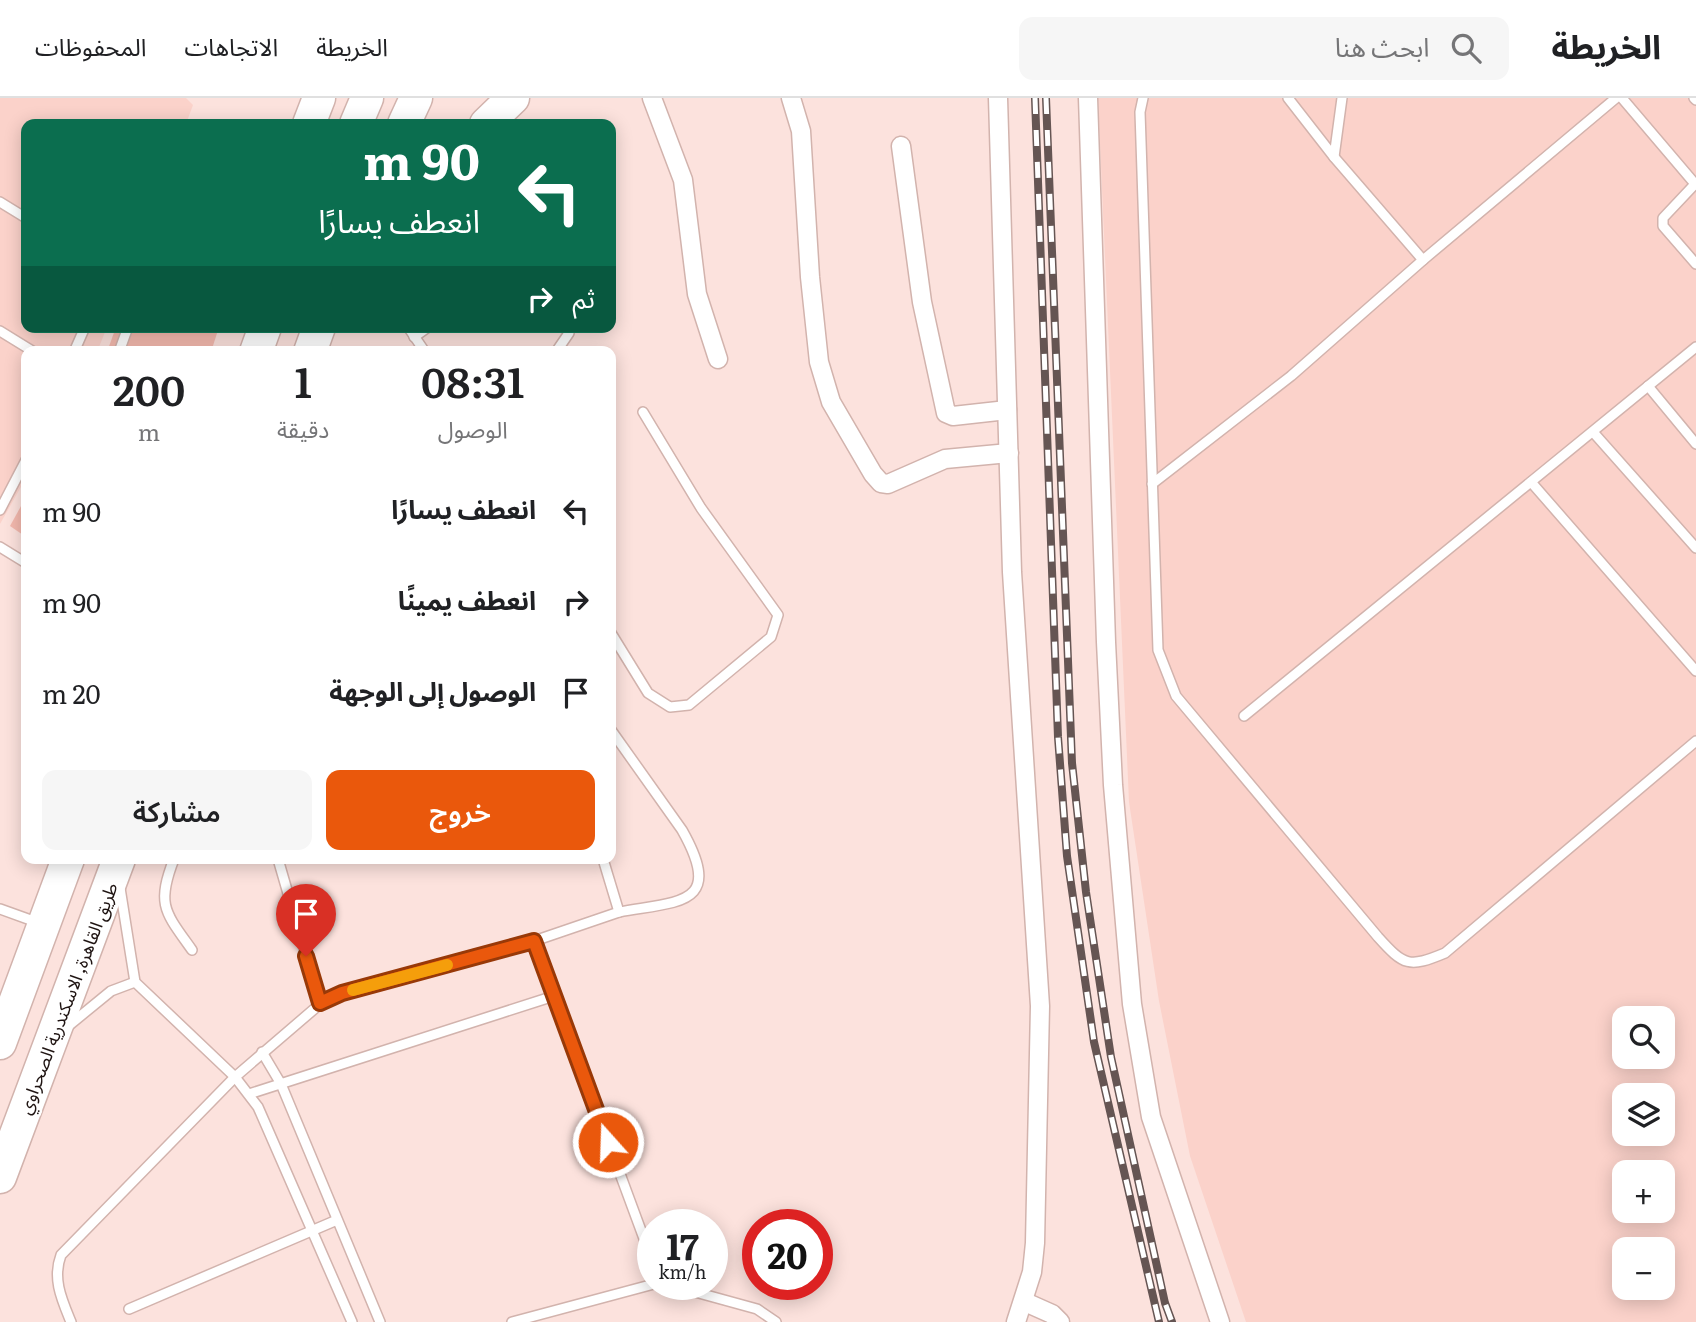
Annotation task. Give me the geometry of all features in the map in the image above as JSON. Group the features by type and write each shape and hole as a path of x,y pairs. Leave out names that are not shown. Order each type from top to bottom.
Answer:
{"highway":[{"path":"311,119 319,98"},
{"path":"358,119 367,98"},
{"path":"406,119 416,98"},
{"path":"491,119 513,98"},
{"path":"2,1032 66,864"},
{"name":"طريق القاهرة, الاسكندرية الصحراوي","path":"0,1177 118,864"}],"street":[{"path":"652,98 682,180 698,294 718,359"},
{"path":"792,98 801,131 810,277 819,362 831,402 873,474 881,483 888,484 946,458 1009,453"},
{"path":"998,98 1013,572 1040,1006 1035,1242 1025,1302 1016,1322"},
{"path":"1088,98 1106,642 1113,785 1132,1004 1151,1117 1220,1322"},
{"path":"901,146 922,302 946,413 953,416 1007,410"},
{"path":"1025,1302 1038,1306 1060,1322"}],"lane":[{"path":"1143,98 1140,113 1158,650 1176,696 1396,958 1419,964 1445,953 1696,741"},
{"path":"1288,98 1334,157 1423,260"},
{"path":"1334,157 1342,98"},
{"path":"1152,484 1291,376 1423,260 1616,98"},
{"path":"1622,98 1696,184 1663,218 1663,226 1696,264"},
{"path":"0,202 21,215"},
{"path":"0,331 24,346"},
{"path":"412,333 421,346"},
{"path":"414,337 420,333"},
{"path":"1244,716 1696,347"},
{"path":"1648,386 1696,444"},
{"path":"616,642 648,693 670,707 689,705 771,637 777,625 778,615 701,508 643,412"},
{"path":"1592,432 1696,548"},
{"path":"0,510 21,470"},
{"path":"1531,482 1696,671"},
{"path":"0,547 21,560"},
{"path":"71,1322 58,1284 57,1268 61,1255 235,1077 320,1003 342,993 534,941 619,912 688,900 696,891 700,877 691,846 616,737"},
{"path":"118,864 135,982 235,1077 249,1094 270,1128 352,1322"},
{"path":"172,864 162,898 169,918 192,950"},
{"path":"279,864 320,1003"},
{"path":"605,864 619,912"},
{"path":"0,909 44,924"},
{"path":"534,941 637,1220"},
{"path":"51,1041 111,991 135,982"},
{"path":"249,1094 554,996"},
{"path":"262,1052 281,1084 380,1322"},
{"path":"129,1308 337,1220"},
{"path":"512,1322 637,1289"},
{"path":"724,1300 757,1309 776,1322"}],"shaded area":[{"path":"0,98 186,98 193,105 188,119 21,119 21,333 105,333 99,346 21,346 21,487 0,524"},
{"path":"1098,98 1696,98 1696,1322 1246,1322 1190,1156 1159,1001 1129,802"},
{"path":"114,333 217,333 213,346 109,346"},
{"path":"21,506 21,534 10,526"}],"railway":[{"path":"1035,98 1058,737 1067,856 1094,1042 1159,1322"},
{"path":"1046,98 1072,763 1086,892 1111,1057 1165,1303 1172,1322"}],"slow traffic":[{"path":"353,990 447,965"}],"route":[{"path":"306,956 320,1003 342,993 534,941 608,1142"}]}
